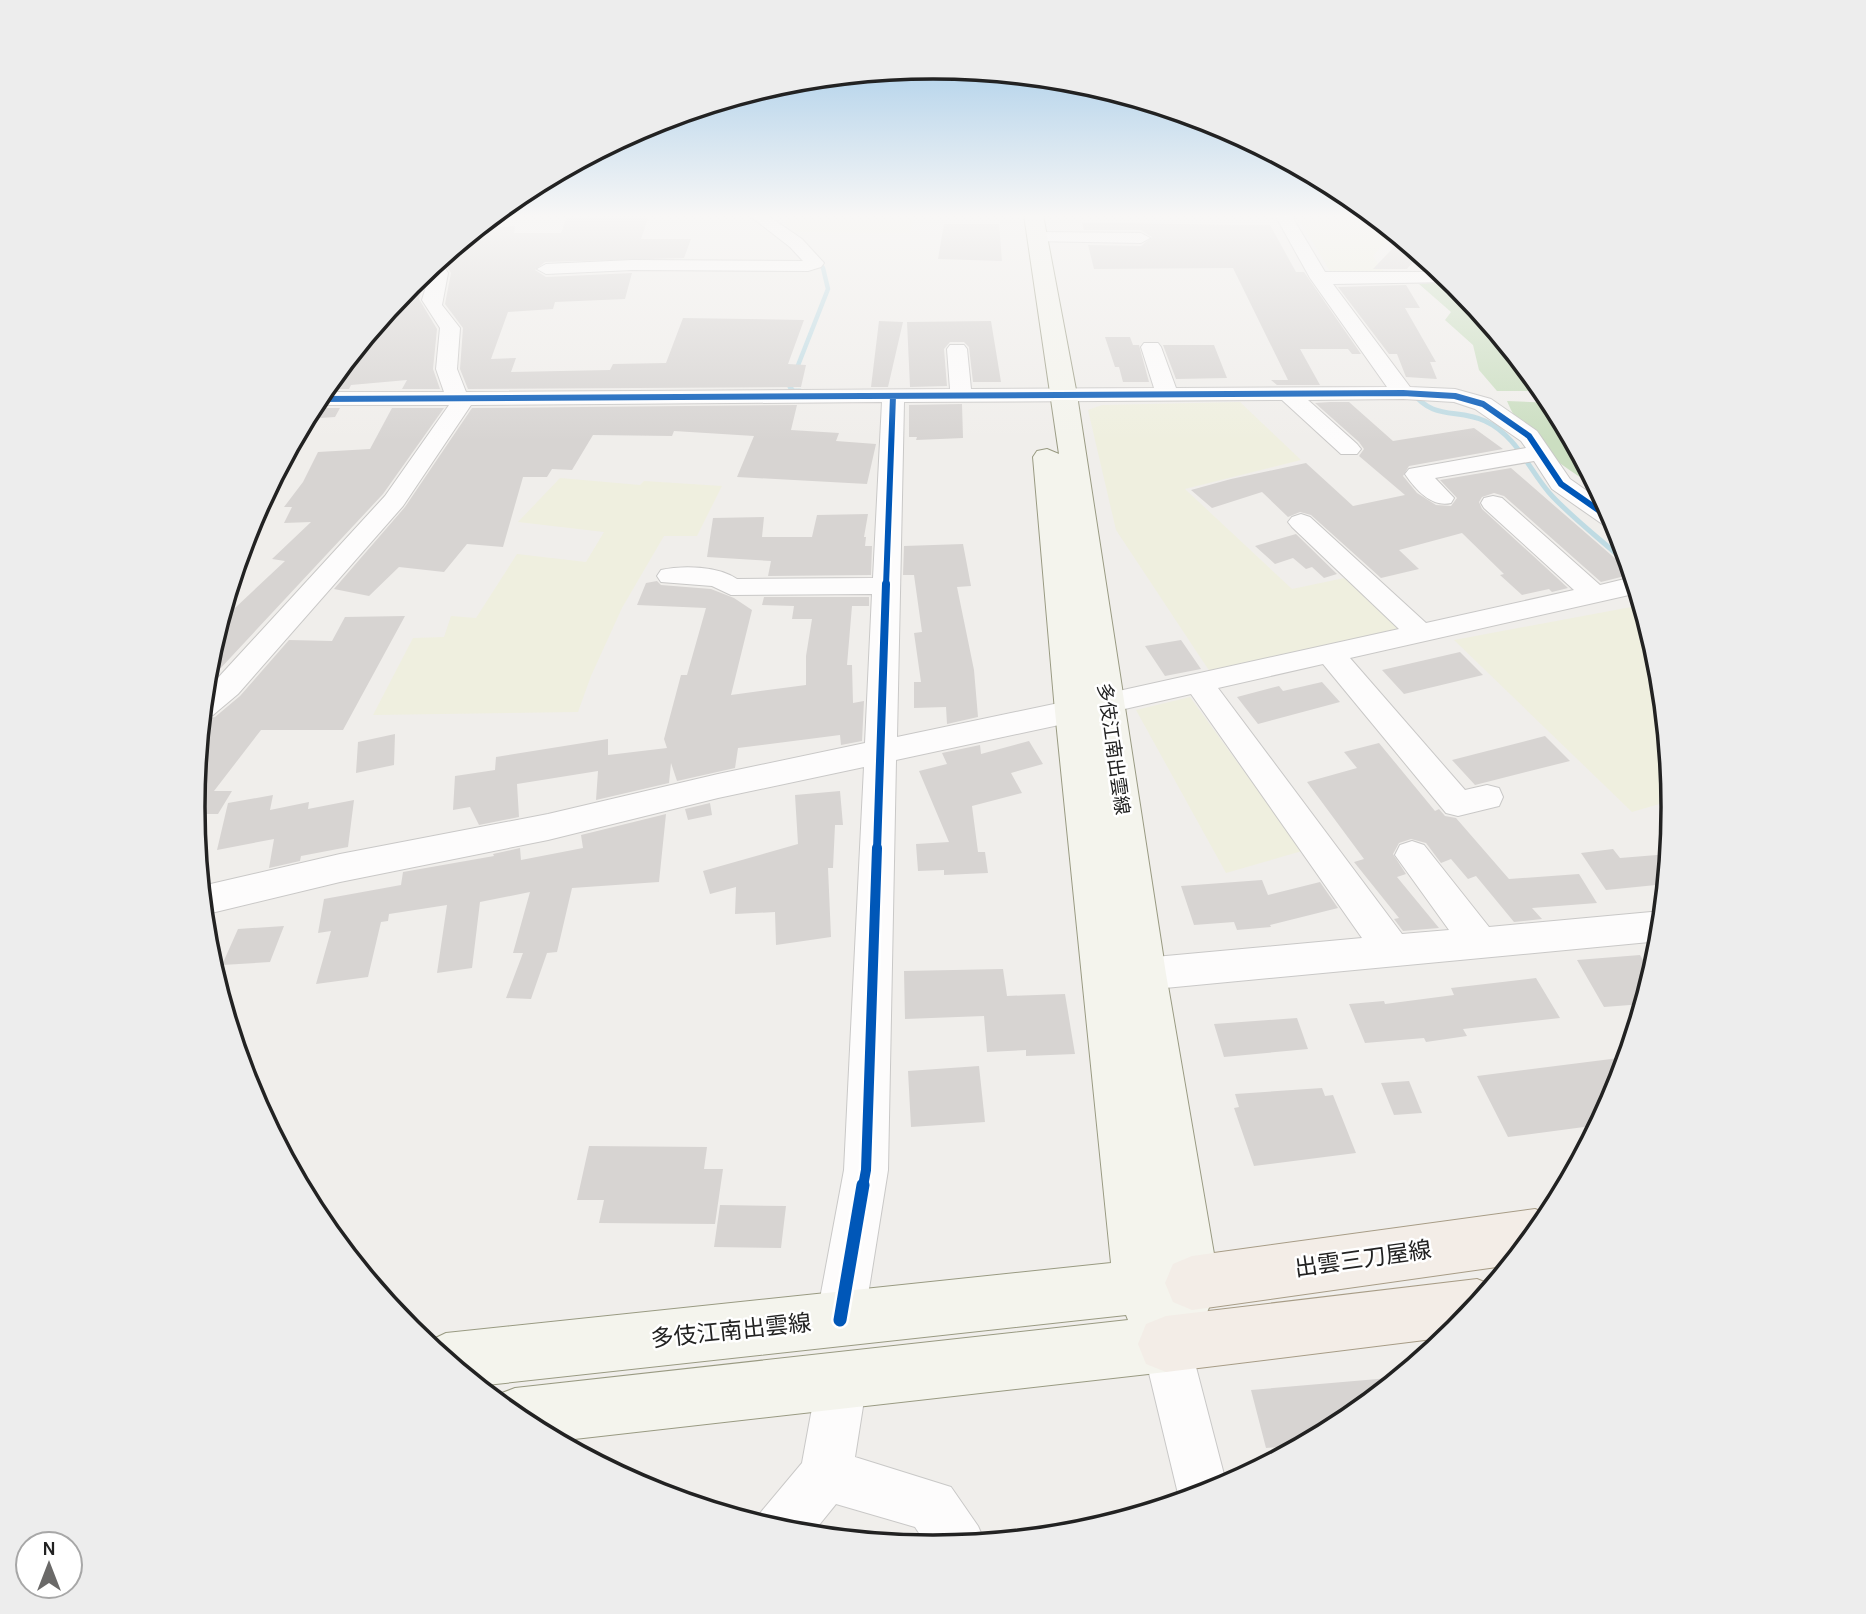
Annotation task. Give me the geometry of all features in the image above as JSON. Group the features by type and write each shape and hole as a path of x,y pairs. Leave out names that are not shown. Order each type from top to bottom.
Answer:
{"main road":[{"name":"多伎江南出雲線","path":"1037,290 1166,1284"},
{"name":"多伎江南出雲線","path":"1090,707 1144,974 1166,1284 1166,1344"},
{"name":"出雲三刀屋線","path":"1166,1284 1521,1237"},
{"name":"多伎江南出雲線","path":"459,1360 1166,1284"},
{"path":"533,1416 1461,1308"}],"street":[{"path":"431,290 433,310 450,328 445,355 448,380 458,399"},
{"path":"1328,290 1404,393"},
{"path":"1151,347 1167,394"},
{"path":"957,349 961,396"},
{"path":"329,399 1404,393 1455,396 1483,404 1529,436 1561,484 1597,509"},
{"path":"1287,394 1349,449"},
{"path":"840,1320 866,1170 893,396"},
{"path":"213,699 227,687 394,501 458,399"},
{"path":"1442,498 1417,474 1540,453"},
{"path":"1493,502 1594,594"},
{"path":"1301,522 1420,633"},
{"path":"670,576 718,578 731,587 886,586"},
{"path":"211,899 340,868 548,827 1627,586"},
{"path":"1329,653 1458,804 1487,797"},
{"path":"1198,682 1391,949"},
{"path":"1412,855 1479,942"},
{"path":"1144,974 1651,927"},
{"path":"1166,1344 1200,1484"},
{"path":"789,1520 826,1475 842,1381"},
{"path":"826,1475 932,1506 952,1535"}],"green space":[{"path":"1426,290 1448,292 1481,327 1531,391 1497,391 1479,370 1473,345 1445,320 1451,312"},
{"path":"1507,401 1539,402 1582,478 1546,452 1514,416"},
{"path":"1240,402 1301,460 1185,489 1292,589 1349,577 1404,628 1210,672 1116,530 1088,410 1102,405"},
{"path":"560,478 640,485 644,481 722,486 697,536 664,536 622,608 578,712 373,715 413,638 444,637 451,616 476,618 517,554 586,562 604,532 518,522"},
{"path":"1633,607 1655,712 1661,804 1632,812 1454,640"},
{"path":"1190,697 1302,851 1226,873 1136,710"}],"building":[{"path":"421,290 419,299 437,329 433,369 440,389 402,389 407,380 351,385 349,389 337,389 385,327"},
{"path":"448,290 627,290 625,299 555,302 553,309 508,312 491,359 516,358 511,372 610,370 613,364 666,363 683,318 804,320 788,364 806,365 801,387 468,389 460,369 463,328 445,304"},
{"path":"1244,290 1317,290 1361,354 1352,354 1348,349 1300,349 1320,385 1277,385 1271,380 1288,380"},
{"path":"1341,290 1409,290 1420,308 1405,308 1436,362 1430,362 1437,379 1406,377 1397,354 1389,354"},
{"path":"879,321 903,322 888,387 871,387"},
{"path":"991,321 1001,382 973,382 969,347 964,342 950,342 944,349 947,386 910,387 907,322"},
{"path":"1105,337 1130,337 1133,345 1139,345 1149,382 1123,382"},
{"path":"1163,345 1214,345 1227,378 1176,379"},
{"path":"1349,402 1393,441 1474,428 1503,449 1409,466 1403,476 1417,493 1436,505 1451,506 1457,498 1440,480 1511,468 1619,562 1624,576 1601,582 1504,496 1494,493 1482,497 1479,502 1482,509 1568,588 1522,595 1462,533 1399,550 1419,569 1381,578 1311,515 1300,512 1288,517 1262,492 1212,508 1191,490 1306,463 1353,506 1405,495 1359,456 1364,449 1359,442 1315,403"},
{"path":"962,404 963,438 916,440 917,437 909,437 909,405"},
{"path":"797,405 791,430 839,433 836,441 876,444 867,484 737,477 754,436 674,431 672,436 593,435 572,470 552,469 547,477 523,477 503,547 467,544 444,572 399,567 369,596 334,589 405,507 472,408"},
{"path":"323,408 340,408 335,417 317,418"},
{"path":"392,408 444,408 383,494 218,671 232,610 285,561 272,559 311,522 284,523 292,507 284,507 303,482 318,452 370,449"},
{"path":"868,514 864,537 865,546 872,546 871,575 768,576 771,561 707,557 713,518 764,517 762,537 812,537 817,515"},
{"path":"1296,534 1337,574 1324,578 1312,567 1306,569 1293,558 1275,564 1255,546"},
{"path":"963,544 971,586 957,587 974,670 978,717 947,724 946,707 914,708 914,682 921,682 914,633 922,632 914,575 903,575 904,546"},
{"path":"657,581 661,585 711,589 734,598 752,610 731,695 806,685 806,656 812,619 792,619 794,606 762,605 764,597 869,597 869,606 852,606 847,665 852,665 853,703 864,701 862,741 841,745 840,735 738,748 735,768 677,781 671,763 669,783 596,800 598,771 517,784 519,817 479,825 470,807 453,810 455,776 495,770 496,757 608,739 608,755 667,748 664,739 681,675 687,675 706,608 637,605 646,583"},
{"path":"405,616 343,730 261,730 214,791 232,791 218,814 205,814 206,759 210,718 240,696 289,640 332,641 345,617"},
{"path":"1181,640 1201,669 1165,676 1145,646"},
{"path":"1460,652 1483,675 1404,694 1382,670"},
{"path":"1322,682 1340,702 1258,724 1237,697 1279,686 1283,691"},
{"path":"395,734 394,765 356,773 358,742"},
{"path":"1545,736 1570,761 1475,785 1452,760"},
{"path":"1029,741 1043,764 1011,773 1022,793 972,806 978,852 985,852 988,873 944,875 944,870 918,871 916,844 949,842 919,771 947,764 942,753 980,745 981,754"},
{"path":"1379,743 1435,811 1439,809 1445,816 1456,818 1509,879 1579,874 1597,903 1532,908 1542,919 1514,922 1476,876 1468,879 1451,859 1441,863 1426,843 1411,839 1399,843 1393,854 1406,874 1397,877 1439,928 1403,931 1394,919 1399,918 1354,862 1364,859 1307,782 1357,768 1344,752"},
{"path":"840,791 843,825 835,825 833,868 828,868 831,937 776,945 775,912 735,914 736,887 710,894 703,871 798,844 795,795"},
{"path":"273,795 270,810 309,802 308,809 354,800 348,847 301,856 300,861 269,868 274,839 217,850 228,803"},
{"path":"710,803 712,815 688,820 685,809"},
{"path":"666,814 659,882 572,888 557,952 547,953 531,999 506,998 523,953 513,953 530,892 480,902 472,968 437,973 447,905 389,914 388,921 381,922 368,977 316,984 331,931 318,933 324,899 401,885 403,872 494,856 493,854 520,848 521,860 583,848 581,835"},
{"path":"1613,849 1620,858 1660,855 1657,885 1606,890 1581,853"},
{"path":"1262,880 1268,895 1320,882 1338,908 1270,925 1271,927 1237,930 1234,922 1194,925 1181,886"},
{"path":"284,926 270,962 223,965 238,929"},
{"path":"1640,955 1644,960 1633,1005 1604,1007 1577,960"},
{"path":"1003,969 1007,996 1065,994 1075,1054 1026,1056 1026,1050 987,1052 984,1016 905,1019 904,971"},
{"path":"1536,978 1560,1018 1463,1029 1467,1036 1426,1042 1424,1038 1365,1043 1349,1004 1384,1001 1385,1004 1454,995 1451,988"},
{"path":"1297,1018 1308,1049 1224,1057 1214,1024"},
{"path":"1616,1058 1587,1127 1508,1137 1477,1076"},
{"path":"979,1066 985,1122 911,1127 908,1071"},
{"path":"1409,1081 1422,1113 1394,1115 1381,1083"},
{"path":"1322,1088 1325,1096 1333,1095 1356,1153 1254,1166 1234,1108 1239,1107 1235,1094"},
{"path":"589,1146 707,1147 704,1169 723,1169 715,1224 599,1223 604,1200 577,1200"},
{"path":"720,1205 786,1206 781,1248 714,1247"},
{"path":"1384,1378 1338,1413 1280,1447 1266,1448 1251,1390"}],"waterway":[{"path":"793,378 827,290"},
{"path":"794,377 790,387 793,391 800,391"},
{"path":"1412,392 1429,407 1446,413 1475,417 1496,428 1515,445 1553,497 1616,553"}],"cycle path":[{"path":"329,399 1403,393 1455,396 1483,404 1529,436 1561,484 1597,509"},
{"path":"840,1320 866,1170 893,396"}]}
